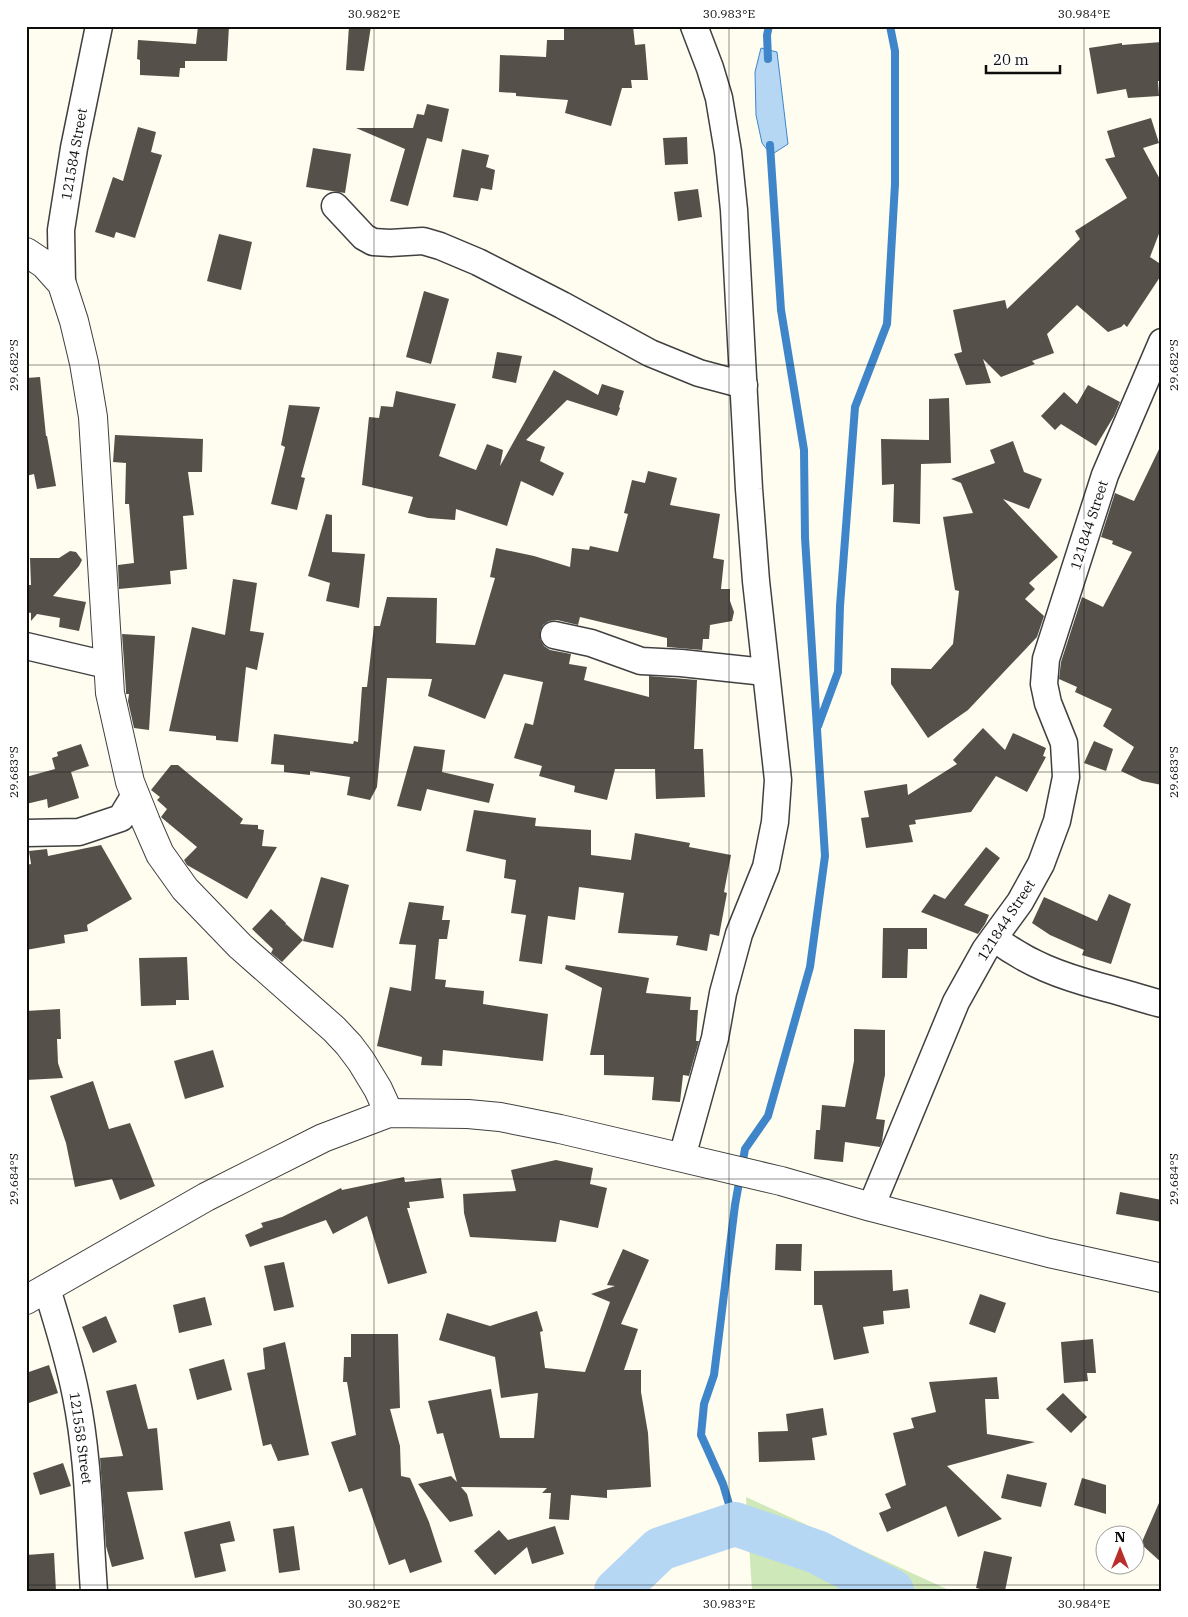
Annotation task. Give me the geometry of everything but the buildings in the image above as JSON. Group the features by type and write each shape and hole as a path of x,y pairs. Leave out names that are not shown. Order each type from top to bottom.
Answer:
{"street":[{"name":"121584 Street","path":"62,284 61,230 74,148 99,26"},
{"path":"693,1160 724,994 737,943 766,867 775,822 778,780 756,581 749,489 734,210 728,152 719,98 694,26"},
{"path":"335,206 364,237 372,242 423,241 440,246 495,271 650,353 699,373 744,385"},
{"path":"26,252 44,264 62,284 74,321 84,362 93,417 110,693 130,782 135,795 160,854 185,888 240,946 334,1029 349,1045 378,1089 389,1114"},
{"name":"121844 Street","path":"871,1207 956,1002 985,950 1020,902 1041,864 1057,821 1066,778 1064,743 1048,703 1044,684 1046,660 1105,475 1162,342"},
{"path":"554,635 591,643 641,661 681,663 765,672"},
{"path":"26,646 107,665"},
{"path":"26,833 80,832 113,821 121,818 135,795"},
{"path":"994,938 1011,951 1046,970 1162,1004"},
{"path":"36,1294 206,1197 324,1138 389,1114 468,1114 500,1117 781,1181 871,1207 1049,1253 1162,1278"},
{"name":"121558 Street","path":"36,1294 62,1336 77,1397 87,1473 94,1591"}],"green space":[{"path":"746,1497 951,1591 752,1591"}],"water":[{"path":"761,48 777,52 788,144 771,155 762,143 756,115 755,72"}],"waterway":[{"path":"768,59 767,35 769,26"},
{"path":"818,726 838,672 840,606 855,407 887,324 895,184 895,51 890,26"},
{"path":"735,1524 723,1484 701,1435 704,1404 714,1375 735,1205 745,1149 768,1116 810,967 825,856 805,538 804,450 781,310 770,145"},
{"path":"616,1591 660,1549 735,1524 817,1552 892,1591"}]}
